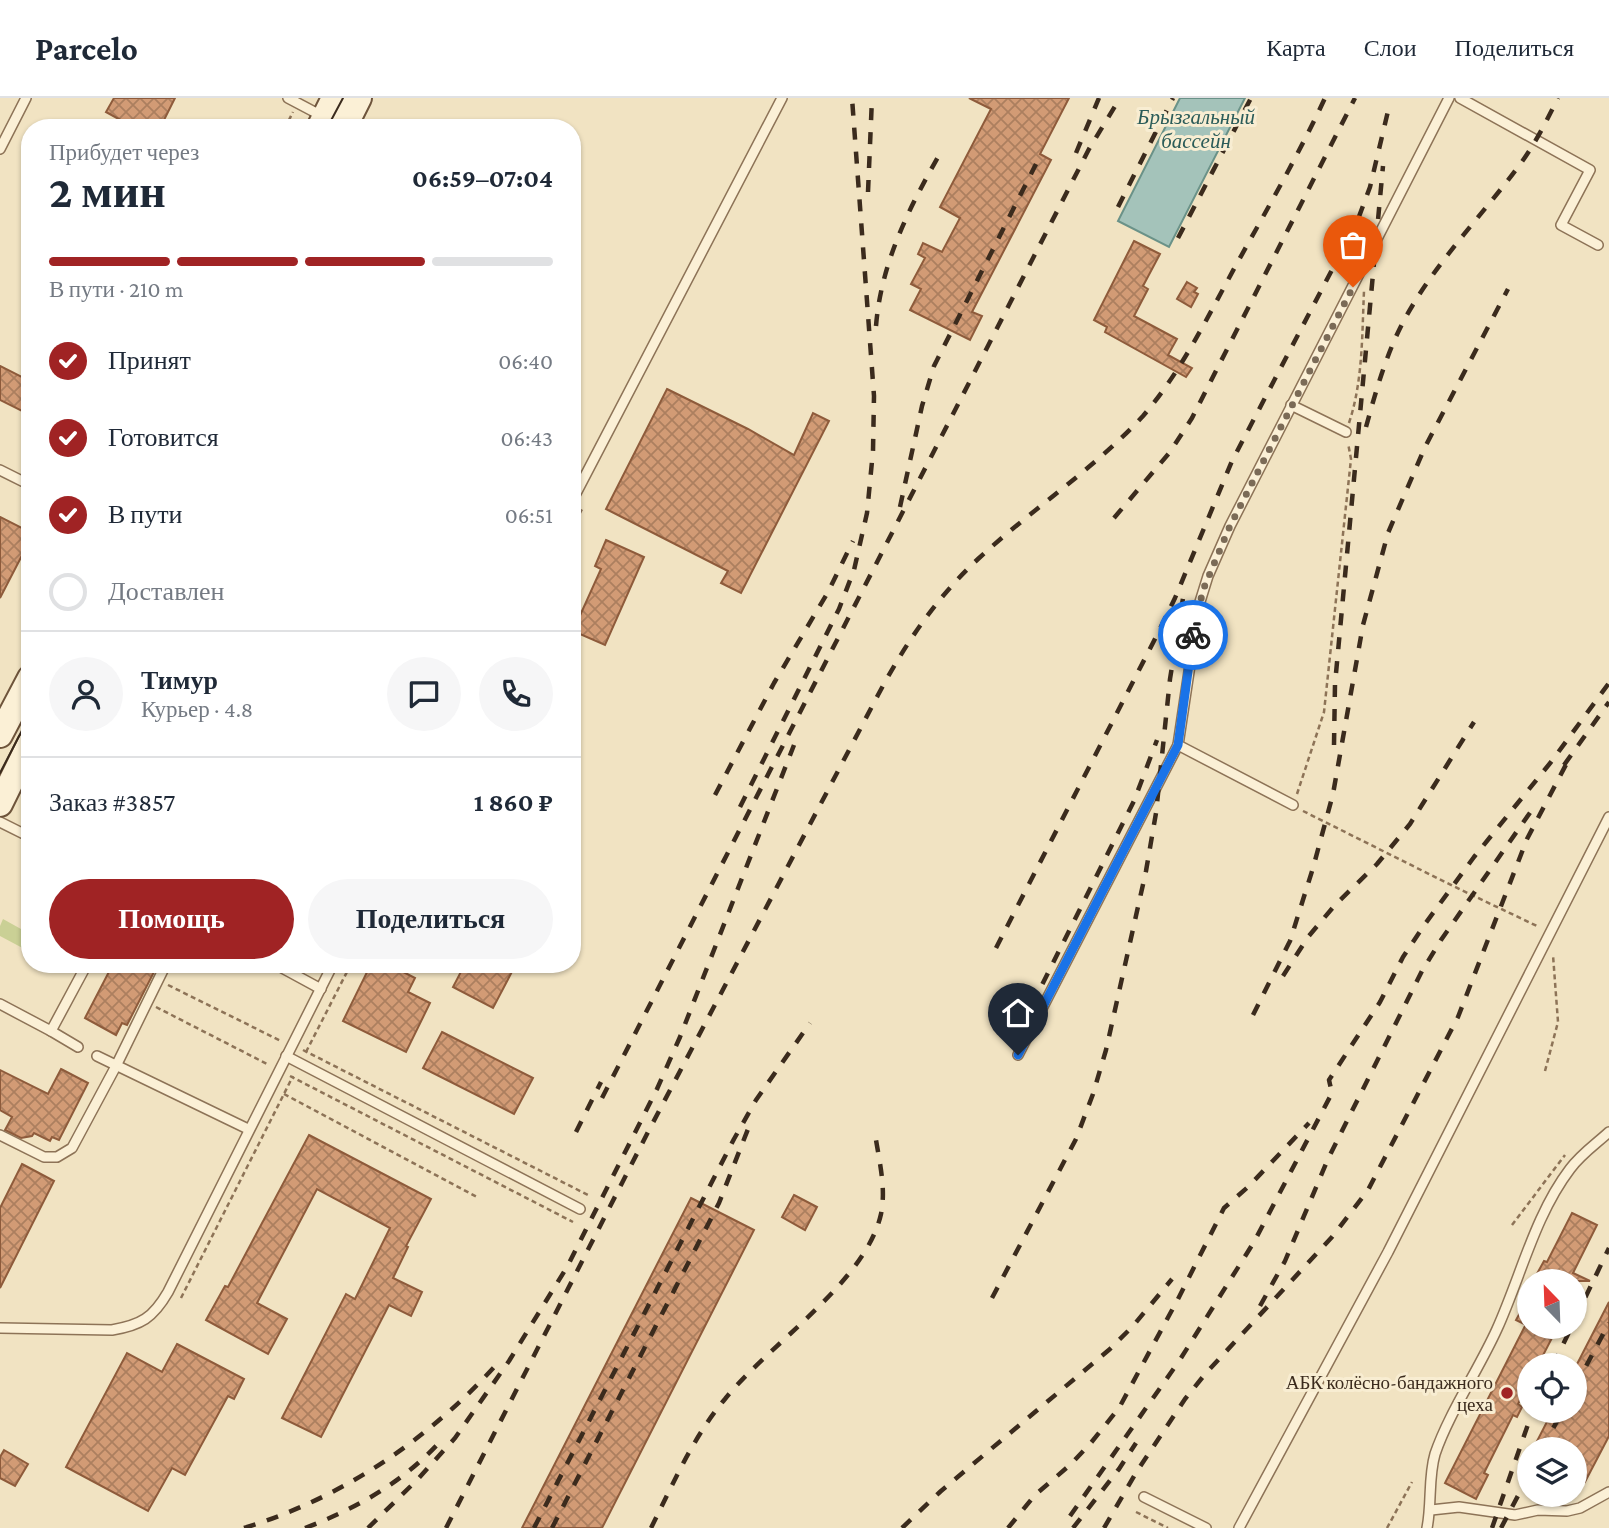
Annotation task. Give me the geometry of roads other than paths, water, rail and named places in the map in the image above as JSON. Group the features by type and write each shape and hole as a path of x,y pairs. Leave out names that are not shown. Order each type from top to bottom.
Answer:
{"main road":[{"path":"334,119 359,98"},
{"path":"0,735 21,695"},
{"path":"0,804 21,761"}],"lane":[{"path":"0,149 26,98"},
{"path":"288,98 331,119"},
{"path":"581,484 782,98"},
{"path":"1018,1055 1178,745 1194,628 1203,590 1230,526 1449,98"},
{"path":"1460,98 1590,170 1561,225 1598,245"},
{"path":"1292,405 1346,432"},
{"path":"0,470 21,480"},
{"path":"1178,745 1293,805"},
{"path":"1239,1528 1388,1252 1609,817"},
{"path":"0,822 21,832"},
{"path":"51,1031 82,973"},
{"path":"0,1135 44,1157 65,1154 72,1148 162,973"},
{"path":"292,973 321,989"},
{"path":"0,1328 112,1330 127,1328 151,1316 168,1292 329,973"},
{"path":"0,1004 78,1047"},
{"path":"97,1056 248,1129"},
{"path":"286,1056 580,1209"},
{"path":"1427,1528 1431,1510 1431,1472 1435,1455 1499,1325 1513,1286 1549,1206 1571,1168 1609,1132"},
{"path":"1431,1510 1459,1507 1515,1515 1538,1510 1567,1511 1580,1508 1609,1492"},
{"path":"1144,1497 1206,1528"}],"water":[{"name":"Брызгальный бассейн","path":"1180,98 1245,98 1169,247 1118,221"}],"tram line":[{"path":"332,119 343,98"},
{"path":"0,773 21,732"}],"railway":[{"path":"740,807 839,609 854,570 867,513 873,451 874,396 852,98"},
{"path":"868,192 872,98"},
{"path":"1076,153 1099,98"},
{"path":"602,1098 1089,149 1120,98"},
{"path":"1118,207 1173,98"},
{"path":"1178,238 1251,98"},
{"path":"446,1528 648,1132 899,658 922,622 963,574 1124,436 1157,399 1204,325 1325,98"},
{"path":"1114,518 1170,452 1192,418 1355,98"},
{"path":"1366,427 1390,351 1411,308 1449,253 1524,159 1558,98"},
{"path":"996,948 1175,598 1232,461 1357,222 1370,187 1389,107"},
{"path":"876,326 890,259 916,197 938,157"},
{"path":"900,507 922,406 934,366 1036,164"},
{"path":"1334,745 1335,684 1383,166"},
{"path":"1253,1015 1290,941 1313,868 1333,794 1363,625 1388,533 1425,447 1508,289"},
{"path":"715,795 774,683 828,592 853,541"},
{"path":"992,1298 1076,1139 1106,1050 1146,871 1156,813 1170,679 1184,592"},
{"path":"1181,1358 1254,1242 1332,1093 1329,1080 1380,1002 1403,957 1474,857 1551,762 1609,683"},
{"path":"1564,765 1609,702"},
{"path":"1283,976 1308,937 1335,905 1377,864 1410,824 1474,722"},
{"path":"1021,1027 1134,801 1157,740"},
{"path":"368,1528 455,1438 509,1361 567,1267 657,1089 680,1037 794,745"},
{"path":"1104,1528 1137,1471 1185,1399 1332,1237 1368,1190 1458,1017 1527,839 1570,757"},
{"path":"1260,1306 1285,1261 1328,1159 1422,971 1534,807"},
{"path":"534,1528 734,1139 756,1100 810,1023"},
{"path":"576,1132 601,1082"},
{"path":"1008,1528 1035,1495 1090,1444 1119,1408 1224,1208 1248,1187 1309,1123"},
{"path":"552,1528 719,1203 748,1129"},
{"path":"651,1528 684,1461 725,1399 743,1378 814,1312 856,1264 872,1239 881,1214 883,1196 876,1140"},
{"path":"1587,1294 1609,1248"},
{"path":"902,1528 941,1491 1110,1349 1172,1279"},
{"path":"1587,1364 1609,1323"},
{"path":"1559,1353 1566,1339"},
{"path":"1070,1516 1177,1364"},
{"path":"244,1528 315,1500 381,1463 442,1418 496,1365"},
{"path":"1492,1528 1528,1423"},
{"path":"1548,1437 1556,1423"},
{"path":"1073,1528 1136,1443"},
{"path":"305,1528 376,1494 408,1472 437,1445"},
{"path":"1501,1528 1517,1498"}],"place":[{"name":"АБК колёсно-бандажного цеха","path":"1507,1393"}]}
